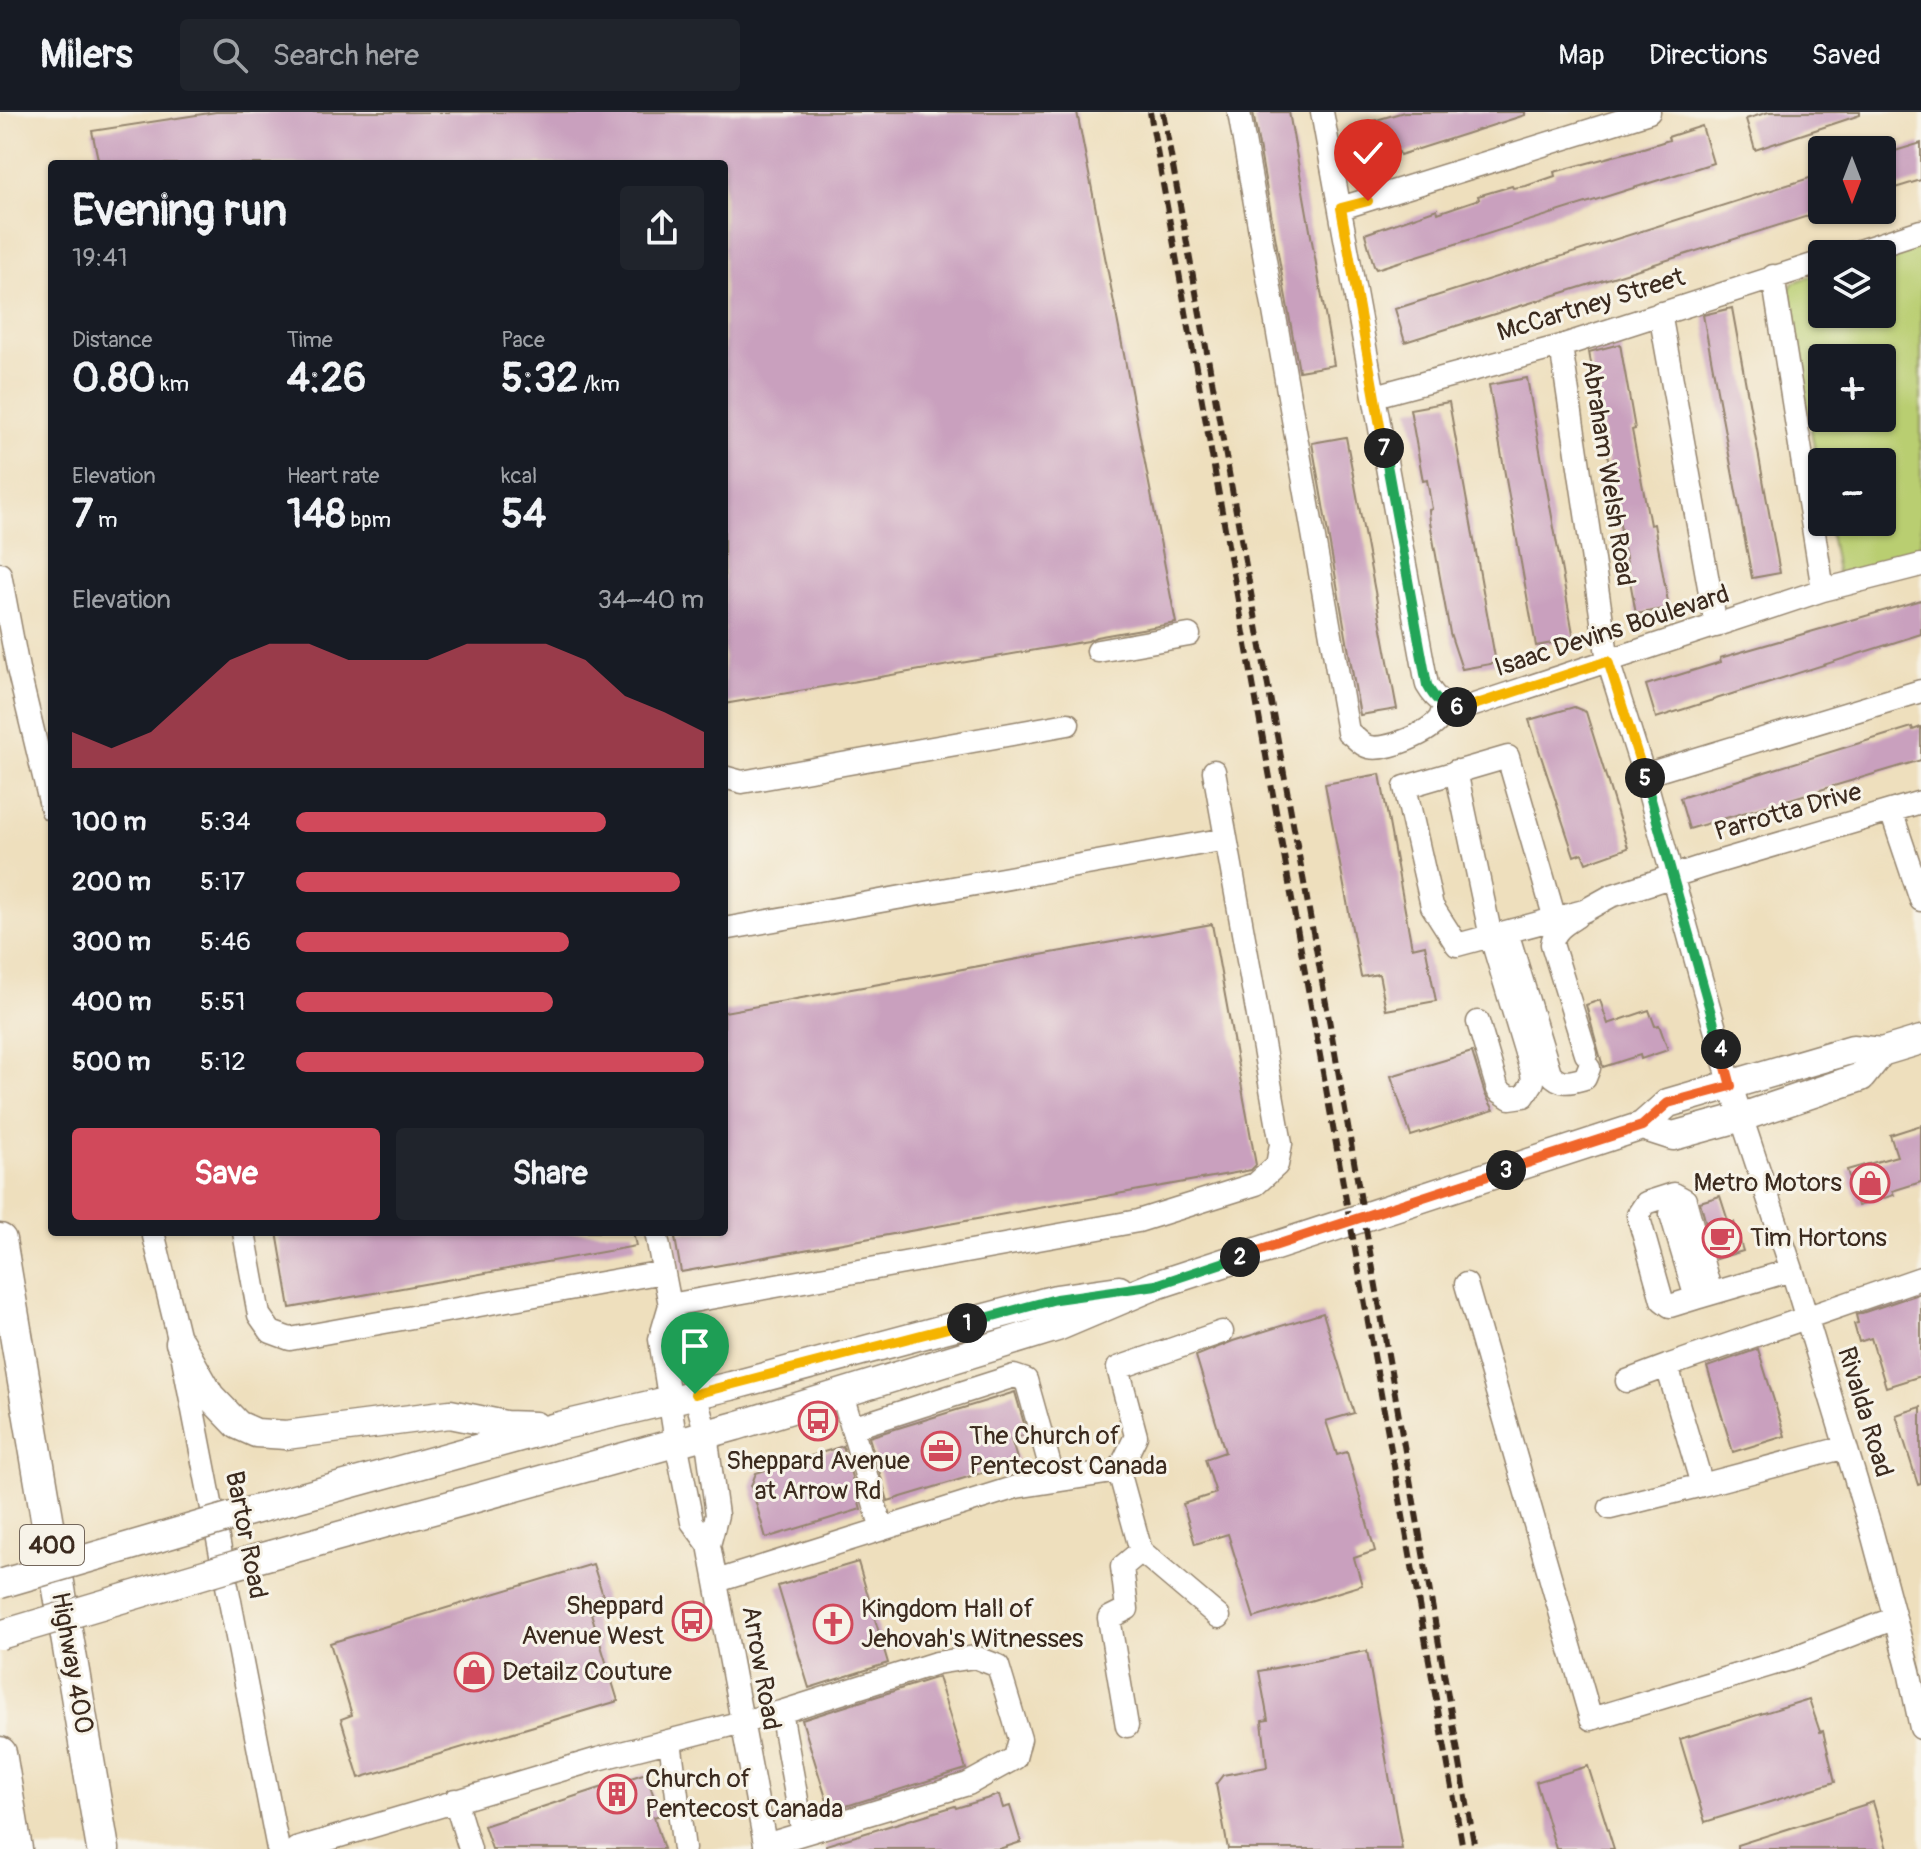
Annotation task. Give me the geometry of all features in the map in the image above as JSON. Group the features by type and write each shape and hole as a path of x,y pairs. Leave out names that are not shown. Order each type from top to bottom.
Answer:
{"highway":[{"name":"Highway 400","path":"0,1240 103,1849"},
{"path":"0,1753 16,1849"}],"main road":[{"path":"0,1635 252,1560 842,1394 1057,1327 1156,1285 1642,1126 1668,1103 1853,1049 1881,1052 1921,1040"},
{"path":"1642,1126 1673,1136 1742,1117 1861,1077 1881,1052"},
{"path":"0,1584 560,1426 683,1397 1056,1299 1156,1285"},
{"path":"180,1343 210,1396 238,1425 256,1433 286,1435 450,1414 505,1425 560,1426"}],"street":[{"path":"1239,112 1348,732 1371,747 1399,743 1428,728 1440,718 1444,705 1435,699 1427,685 1322,112"},
{"path":"1341,208 1649,112"},
{"path":"1893,240 1921,231"},
{"name":"McCartney Street","path":"1375,396 1561,346 1808,266"},
{"path":"1773,276 1823,590"},
{"path":"1660,313 1716,626"},
{"name":"Abraham Welsh Road","path":"1561,346 1608,661 1742,1117"},
{"name":"Isaac Devins Boulevard","path":"1444,705 1468,707 1823,590 1921,565"},
{"path":"0,574 18,669 48,793"},
{"path":"1098,651 1189,635"},
{"path":"1644,775 1921,691"},
{"path":"728,778 742,782 1068,724"},
{"path":"1555,919 1508,757 1405,787 1432,906 1457,945 1499,935 1584,911"},
{"path":"670,1305 1138,1221 1251,1186 1271,1172 1279,1161 1281,1144 1214,771"},
{"path":"1456,771 1532,1073 1530,1089 1524,1096 1510,1098 1498,1090 1478,1022"},
{"name":"Parrotta Drive","path":"1584,911 1611,896 1921,802"},
{"path":"1891,811 1921,900"},
{"path":"728,928 1226,839"},
{"path":"1499,935 1550,1073 1555,1079 1568,1083 1585,1078 1588,1061 1552,944 1553,935 1584,911"},
{"name":"Rivalda Road","path":"1742,1117 1846,1447 1895,1618 1921,1728"},
{"path":"1704,1296 1685,1200 1674,1194 1646,1203 1638,1215 1662,1300 1670,1306 1704,1296 1792,1270"},
{"path":"1671,1214 1704,1296"},
{"name":"Bartor Road","path":"154,1236 180,1343 278,1849"},
{"path":"245,1236 259,1315 271,1332 290,1339 663,1272"},
{"path":"657,1236 670,1305 686,1335 683,1397"},
{"path":"1627,1381 1921,1278"},
{"path":"1466,1284 1591,1719 1790,1659 1895,1618"},
{"path":"1219,1617 1141,1551 1119,1471 1136,1436 1118,1368 1222,1332"},
{"path":"1667,1366 1702,1485"},
{"path":"852,1428 1014,1376 1026,1380 1058,1479"},
{"path":"842,1394 882,1529"},
{"name":"Arrow Road","path":"683,1397 706,1434 717,1515 709,1545"},
{"name":"Arrow Road","path":"683,1397 676,1442 692,1522 709,1545 717,1581 765,1847"},
{"path":"1610,1508 1846,1447"},
{"path":"717,1581 1016,1487 1119,1471"},
{"path":"1127,1726 1109,1618 1127,1609 1122,1567 1141,1551"},
{"path":"296,1849 340,1843 455,1800 743,1723 936,1663 975,1657 998,1666 1020,1739 1015,1758 968,1784 765,1847"},
{"path":"781,1712 803,1833"},
{"path":"670,1741 684,1849"},
{"path":"455,1800 470,1849"}],"green space":[{"path":"1921,243 1921,560 1839,583 1831,536 1896,536 1896,448 1814,448 1811,432 1896,432 1896,344 1808,344 1808,413 1786,293 1794,282 1808,278 1808,328 1896,328 1896,251"}],"building":[{"path":"216,112 1077,112 1176,623 728,703 728,160 98,160 92,131"},
{"path":"1253,112 1289,112 1334,365 1299,371"},
{"path":"1404,112 1525,112 1525,115 1364,164 1352,127"},
{"path":"1769,112 1860,112 1860,115 1755,150 1746,119"},
{"path":"1702,126 1713,163 1376,269 1374,266 1365,234 1437,209 1438,213 1479,199 1478,196 1512,186 1526,186 1555,176 1554,172 1669,140 1668,137"},
{"path":"1921,143 1921,180 1896,188 1896,151"},
{"path":"1808,178 1808,216 1405,342 1395,309"},
{"path":"1732,308 1780,573 1752,578 1703,315"},
{"path":"1620,344 1635,429 1632,430 1650,525 1654,524 1669,608 1636,614 1589,352"},
{"path":"1527,378 1574,639 1536,646 1489,385"},
{"path":"1449,402 1496,663 1462,669 1450,633 1430,522 1429,510 1432,509 1427,480 1423,481 1410,409"},
{"path":"1346,437 1397,709 1360,715 1312,443"},
{"path":"1921,600 1921,634 1656,718 1646,685 1721,662 1720,658"},
{"path":"1574,707 1586,712 1628,848 1586,863 1582,853 1574,856 1529,720"},
{"path":"1912,727 1913,730 1921,727 1921,760 1689,829 1680,798"},
{"path":"1380,774 1412,948 1425,945 1436,1001 1386,1010 1379,974 1361,977 1325,784"},
{"path":"1212,924 1256,1165 1251,1170 681,1272 675,1236 728,1236 728,1011"},
{"path":"1600,1000 1608,1024 1649,1010 1655,1026 1659,1025 1668,1050 1603,1067 1586,1005"},
{"path":"1472,1052 1485,1094 1494,1110 1411,1136 1391,1076"},
{"path":"1921,1125 1921,1182 1892,1191 1894,1195 1858,1206 1847,1170 1897,1156 1890,1135"},
{"name":"Tim Hortons","path":"1720,1196 1729,1224 1734,1222 1743,1251 1716,1259 1700,1202"},
{"path":"278,1236 634,1236 636,1246 290,1308"},
{"path":"1921,1293 1921,1376 1886,1387 1871,1338 1859,1342 1854,1324 1858,1323 1856,1315"},
{"path":"1323,1313 1354,1413 1326,1421 1337,1455 1347,1452 1375,1551 1354,1558 1362,1585 1254,1618 1228,1534 1195,1544 1183,1504 1216,1493 1205,1459 1225,1452 1196,1356"},
{"path":"1758,1349 1785,1436 1733,1452 1707,1367"},
{"name":"The Church of Pentecost Canada","path":"1015,1392 1027,1434 1011,1439 1018,1462 888,1501 869,1437"},
{"path":"1921,1407 1921,1484 1918,1485 1896,1415"},
{"path":"843,1446 861,1509 766,1538 751,1486 756,1473"},
{"name":"Kingdom Hall of Jehovah's Witnesses","path":"858,1562 888,1663 809,1688 778,1586"},
{"name":"Detailz Couture","path":"593,1564 607,1608 591,1613 618,1701 359,1778 341,1719 352,1715 330,1643"},
{"path":"1367,1651 1402,1849 1228,1849 1216,1784 1223,1775 1267,1767 1262,1721 1268,1720 1259,1671"},
{"path":"938,1677 966,1769 830,1811 802,1720"},
{"path":"1809,1699 1820,1732 1823,1731 1835,1782 1705,1822 1680,1739"},
{"path":"1588,1766 1614,1849 1556,1849 1536,1782"},
{"name":"Church of Pentecost Canada","path":"646,1773 660,1815 654,1817 664,1849 492,1849 484,1826"},
{"path":"999,1795 1003,1808 1010,1806 1021,1842 999,1849 826,1849 826,1845"},
{"path":"1873,1802 1887,1849 1737,1849 1737,1845"}],"railway":[{"path":"1150,112 1463,1849"},
{"path":"1163,112 1332,1036 1475,1849"}],"place":[{"name":"Metro Motors","path":"1870,1183"},
{"name":"Tim Hortons","path":"1722,1238"},
{"name":"Sheppard Avenue at Arrow Rd","path":"818,1421"},
{"name":"The Church of Pentecost Canada","path":"941,1451"},
{"name":"Sheppard Avenue West","path":"692,1621"},
{"name":"Kingdom Hall of Jehovah's Witnesses","path":"833,1624"},
{"name":"Detailz Couture","path":"474,1672"},
{"name":"Church of Pentecost Canada","path":"617,1794"}],"route":[{"path":"695,1394 1056,1299 1156,1285 1642,1126 1668,1103 1731,1086 1644,775 1608,661 1468,707 1444,705 1435,699 1427,685 1341,208 1368,201"}]}
